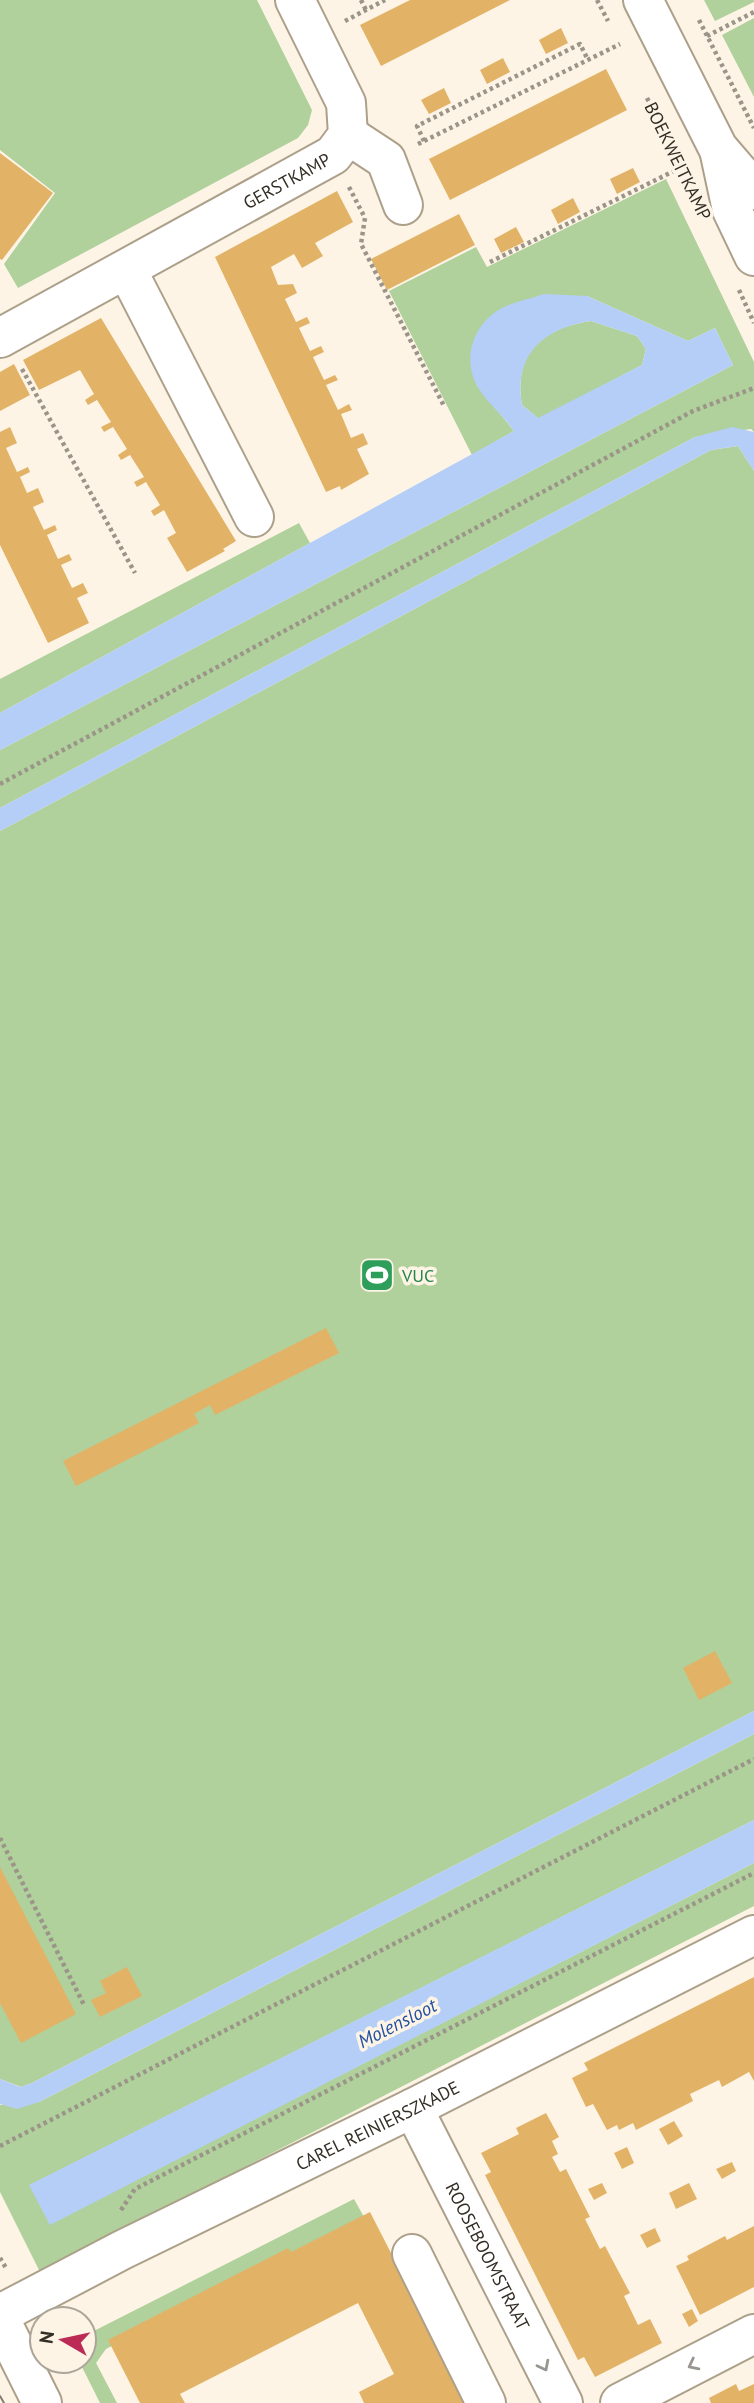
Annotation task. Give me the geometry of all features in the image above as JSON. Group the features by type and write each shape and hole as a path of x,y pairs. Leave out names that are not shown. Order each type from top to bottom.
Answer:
{"street":[{"path":"295,0 346,103 340,145 386,160 403,205"},
{"name":"BOEKWEITKAMP","path":"643,0 719,148 754,190"},
{"name":"GERSTKAMP","path":"1,335 127,270 340,145"},
{"name":"BOEKWEITKAMP","path":"719,148 732,210 749,262"},
{"path":"127,270 254,517"},
{"name":"CAREL REINIERSZKADE","path":"0,2314 122,2250 413,2108 754,1935"},
{"name":"ROOSEBOOMSTRAAT","path":"413,2108 562,2403"},
{"path":"412,2254 486,2403"},
{"path":"0,2319 42,2403"},
{"path":"620,2403 754,2334"}],"path":[{"path":"361,0 366,10"},
{"path":"597,0 626,56"},
{"path":"695,12 754,129"},
{"path":"707,36 754,12"},
{"path":"425,141 416,126 580,44 588,60"},
{"path":"386,160 620,44"},
{"name":"BOEKWEITKAMP","path":"645,93 687,178"},
{"path":"340,145 365,218 361,244 444,406"},
{"path":"490,262 682,167"},
{"path":"749,262 754,323"},
{"path":"1,335 135,573"},
{"path":"0,784 693,411 754,388"},
{"path":"0,2146 754,1759"},
{"path":"0,1838 85,2005"},
{"path":"122,2250 118,2226 122,2206 135,2189 754,1873"}],"green space":[{"path":"0,0 257,0 312,110 308,125 298,138 18,288 4,264 55,193 0,150"},
{"path":"704,0 754,0 754,2 715,21"},
{"path":"754,18 754,97 722,35"},
{"path":"666,179 754,362 754,432 751,429 695,437 0,808 0,750 733,365 715,328 688,341 587,296 476,384 514,431 472,455 389,291 476,247 487,267"},
{"path":"591,321 637,336 646,349 642,365 539,419 522,405 520,387 527,357 546,337 574,324"},
{"name":"VUC","path":"738,446 754,471 754,1711 32,2083 21,2087 0,2079 0,831 711,450"},
{"path":"299,523 310,543 0,713 0,679"},
{"path":"754,1734 754,1820 30,2185 50,2224 754,1863 754,1906 40,2272 0,2192 0,2105 39,2102"},
{"path":"354,2199 364,2217 106,2349 98,2360 98,2329"},
{"path":"98,2367 117,2403 100,2403 86,2375 98,2375"}],"water":[{"path":"544,294 587,296 688,341 715,328 733,365 0,750 0,713 514,431 476,384 470,362 471,351 478,331 493,314 507,306","holes":["591,321 637,336 646,349 642,365 538,418 522,405 522,371 527,358 546,337 559,330"]},
{"path":"732,427 754,432 754,471 738,446 711,450 0,831 0,808 695,437"},
{"path":"754,1711 754,1734 39,2102 17,2109 0,2104 0,2079 20,2087 32,2083"},
{"name":"Molensloot","path":"754,1820 754,1863 50,2225 29,2185"}],"building":[{"path":"410,0 510,0 381,66 360,25"},
{"path":"561,28 568,43 546,54 539,40"},
{"path":"503,58 510,72 487,84 480,70"},
{"path":"606,69 627,110 450,200 429,159"},
{"path":"444,88 451,103 429,114 421,100"},
{"path":"0,153 53,193 2,260 0,259"},
{"path":"633,168 640,182 617,194 610,179"},
{"path":"337,191 353,222 315,243 323,256 302,268 294,254 271,267 278,285 293,284 297,293 285,299 296,322 307,317 310,323 299,328 310,351 321,346 324,352 313,357 324,380 335,375 338,380 326,385 338,410 349,404 352,410 341,414 351,438 363,433 368,444 357,449 369,474 341,490 340,486 326,492 215,257"},
{"path":"573,198 580,212 558,224 551,210"},
{"path":"459,214 475,245 387,290 371,259"},
{"path":"516,227 524,242 501,253 494,239"},
{"path":"101,318 236,541 223,549 225,551 187,572 167,538 176,533 164,510 154,516 151,511 160,505 146,482 137,487 134,482 144,477 130,455 121,460 118,455 127,449 113,427 104,432 101,427 111,422 97,400 88,405 85,400 94,394 80,370 39,390 23,360"},
{"path":"14,364 30,395 0,411 0,372"},
{"path":"10,427 17,443 6,448 17,472 28,467 30,472 20,477 27,493 38,488 44,502 33,507 44,530 55,525 57,530 47,535 58,559 69,554 72,560 61,565 72,588 83,583 88,593 77,598 89,623 48,643 0,545 0,432"},
{"path":"326,1328 339,1353 215,1415 210,1405 194,1414 199,1423 76,1486 63,1461"},
{"path":"715,1651 732,1683 699,1700 683,1668"},
{"path":"0,1867 76,2014 21,2043 0,2003"},
{"path":"127,1967 142,1996 100,2017 91,2000 106,1993 100,1981"},
{"path":"754,1977 754,2081 749,2072 722,2087 719,2080 690,2094 693,2101 636,2130 633,2123 619,2130 617,2125 607,2130 593,2104 586,2107 572,2078 588,2070 584,2063"},
{"path":"546,2113 559,2137 552,2141 558,2154 552,2157 560,2172 566,2169 590,2217 585,2219 600,2249 605,2246 630,2293 624,2296 638,2325 650,2319 662,2343 595,2377 584,2357 578,2360 485,2175 491,2172 481,2153 519,2134 516,2128"},
{"path":"674,2121 683,2136 668,2145 659,2129"},
{"path":"627,2147 634,2163 622,2169 614,2153"},
{"path":"732,2162 736,2171 722,2179 716,2169"},
{"path":"602,2183 607,2193 594,2200 588,2189"},
{"path":"689,2183 697,2199 676,2209 669,2193"},
{"path":"370,2212 468,2403 364,2403 359,2392 394,2374 358,2303 180,2394 185,2403 140,2403 108,2340 288,2248 291,2252"},
{"path":"754,2226 754,2287 700,2315 676,2266 689,2260 687,2256 725,2236 727,2240"},
{"path":"655,2228 661,2241 647,2248 640,2235"},
{"path":"692,2309 698,2321 689,2327 682,2314"},
{"path":"736,2384 739,2391 754,2384 754,2403 711,2403 709,2398"}],"tram line":[{"path":"0,2396 4,2403"}],"place":[{"name":"VUC","path":"377,1275"}]}
